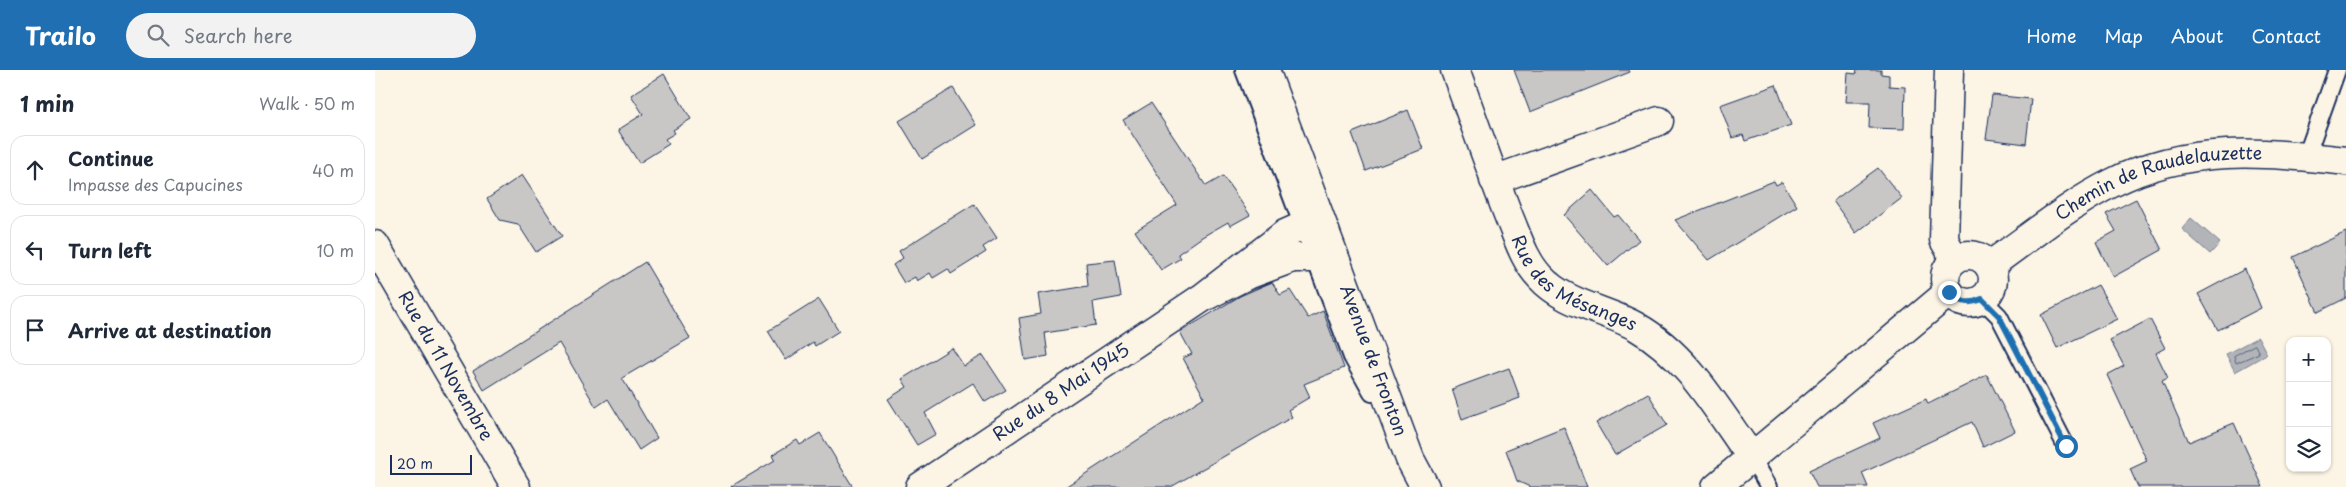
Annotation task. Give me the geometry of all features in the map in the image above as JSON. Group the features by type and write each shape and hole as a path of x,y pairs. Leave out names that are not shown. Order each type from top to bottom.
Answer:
{"street":[{"name":"Avenue de Fronton","path":"1265,70 1314,229 1398,473 1405,487"},
{"name":"Rue des Mésanges","path":"1455,70 1527,262 1540,278 1557,292 1637,327 1668,349 1695,378 1752,458"},
{"path":"1949,70 1944,240 1955,259"},
{"path":"1495,180 1659,121"},
{"name":"Chemin de Raudelauzette","path":"1989,266 2083,199 2112,183 2143,170 2176,160 2213,154 2272,152 2346,161"},
{"name":"Avenue de Fronton","path":"1314,229 1410,459 1425,487"},
{"path":"1314,229 1316,258"},
{"name":"Rue du 8 Mai 1945","path":"919,487 1202,298 1285,234 1314,229"},
{"name":"Rue du 11 Novembre","path":"375,246 516,487"},
{"path":"1973,256 1982,259 1989,266 1992,274 1992,284 1982,299 1974,302 1964,302 1955,299 1949,292 1945,274 1955,259 1973,256"},
{"name":"Rue du 8 Mai 1945","path":"1202,298 1245,276 1293,258 1316,258"},
{"path":"1716,487 1949,292"}],"lane":[{"path":"1244,70 1314,229"},
{"path":"2306,157 2337,70"},
{"path":"1316,258 1352,357 1371,393"},
{"path":"1982,299 1999,316 2066,446"},
{"path":"1752,458 1769,487"}],"water":[{"path":"2191,218 2220,243 2210,254 2182,229"},
{"path":"2258,337 2267,354 2235,372 2226,354"}],"building":[{"path":"1514,70 1629,70 1630,72 1530,112"},
{"path":"1857,70 1881,70 1881,74 1889,75 1889,86 1905,87 1904,129 1869,128 1870,102 1846,102 1848,73 1856,74"},
{"path":"664,74 691,119 673,130 675,133 665,139 669,144 639,163 618,130 643,114 631,95"},
{"path":"1776,85 1791,125 1745,141 1743,135 1732,138 1720,105"},
{"path":"953,88 976,125 922,159 899,121"},
{"path":"1992,95 2031,99 2026,144 1986,139"},
{"path":"1151,103 1206,186 1223,176 1250,215 1230,226 1228,222 1202,237 1178,254 1181,258 1161,270 1135,231 1177,205 1123,120"},
{"path":"1408,110 1423,149 1366,171 1352,133"},
{"path":"1878,168 1902,198 1856,233 1833,201"},
{"path":"522,175 562,236 536,252 518,224 500,220 487,199"},
{"path":"1774,181 1776,185 1782,182 1797,206 1709,260 1675,220"},
{"path":"1592,190 1614,217 1618,215 1639,240 1608,266 1564,215"},
{"path":"2136,199 2162,250 2113,277 2096,242 2116,231 2106,214"},
{"path":"974,204 997,238 983,247 986,252 951,274 948,269 933,278 930,273 917,281 915,277 904,283 893,265 903,258 899,251"},
{"path":"2346,232 2346,298 2318,312 2293,257"},
{"path":"1115,260 1121,297 1093,302 1096,325 1045,333 1048,356 1025,360 1019,318 1041,314 1038,294 1088,286 1086,263"},
{"path":"645,262 690,338 622,378 657,438 639,450 608,399 596,407 559,343 484,390 473,371"},
{"path":"2245,269 2261,308 2218,330 2198,294"},
{"path":"1272,282 1280,295 1290,290 1308,318 1323,311 1344,368 1304,384 1310,397 1288,410 1292,417 1171,487 1065,487 1204,397 1183,358 1192,354 1180,332 1240,296"},
{"path":"2098,285 2117,319 2057,348 2041,315"},
{"path":"819,299 839,331 815,346 813,342 786,360 768,331"},
{"path":"2150,319 2165,348 2156,353 2168,378 2162,381 2189,442 2234,423 2263,487 2138,487 2130,469 2147,461 2107,375 2124,366 2110,340"},
{"path":"952,348 964,366 983,355 1006,390 985,402 973,383 925,413 936,434 917,445 888,399 907,387 902,379"},
{"path":"1509,368 1520,398 1462,419 1452,389"},
{"path":"1987,375 2015,431 1983,447 1972,422 1862,473 1868,487 1817,487 1809,471 1880,438 1873,423 1926,399 1928,404"},
{"path":"1648,393 1667,425 1615,455 1596,423"},
{"path":"1564,427 1587,487 1530,487 1517,481 1506,450"},
{"path":"820,433 853,487 730,487 775,460 772,455 797,440 800,445"}],"route":[{"path":"1949,292 1955,299 1964,302 1974,302 1982,299 1999,316 2066,446"}]}
